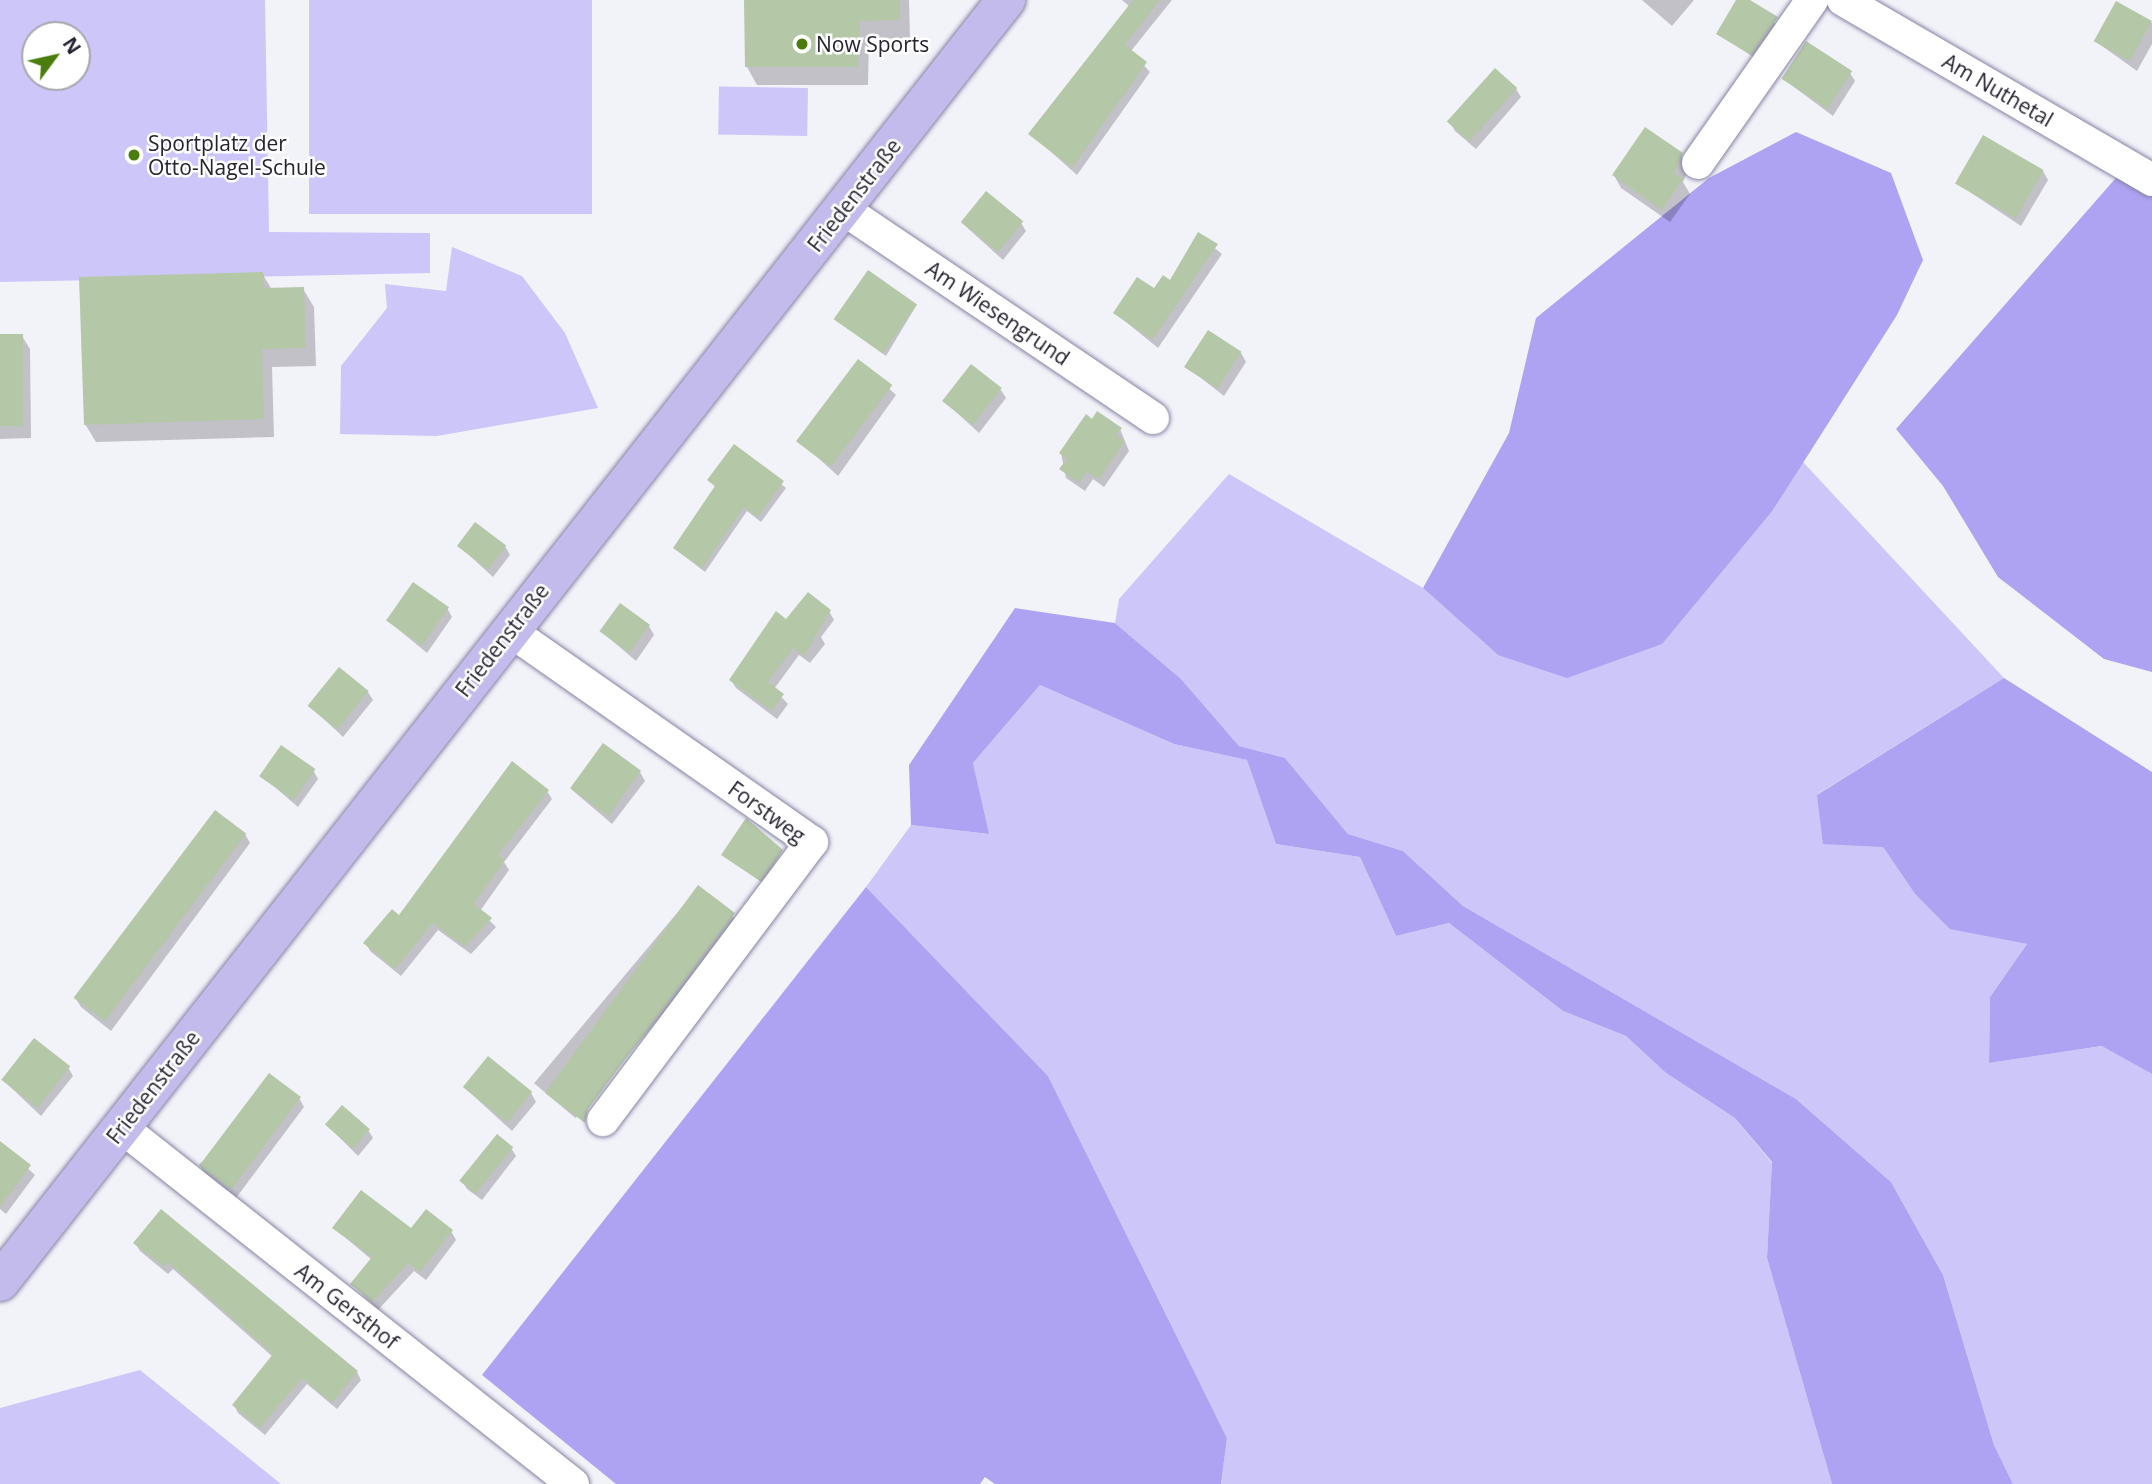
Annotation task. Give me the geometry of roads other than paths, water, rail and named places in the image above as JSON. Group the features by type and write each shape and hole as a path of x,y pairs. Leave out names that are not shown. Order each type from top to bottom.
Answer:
{"main road":[{"name":"Friedenstraße","path":"0,1282 1006,0"}],"street":[{"path":"1698,163 1812,0"},
{"name":"Am Nuthetal","path":"1843,0 2152,180"},
{"name":"Am Wiesengrund","path":"843,209 1153,418"},
{"name":"Forstweg","path":"509,630 812,842 603,1119"},
{"name":"Am Gersthof","path":"121,1127 573,1484"}],"place":[{"name":"Now Sports","path":"802,44"},
{"name":"Sportplatz der Otto-Nagel-Schule","path":"134,155"}]}
